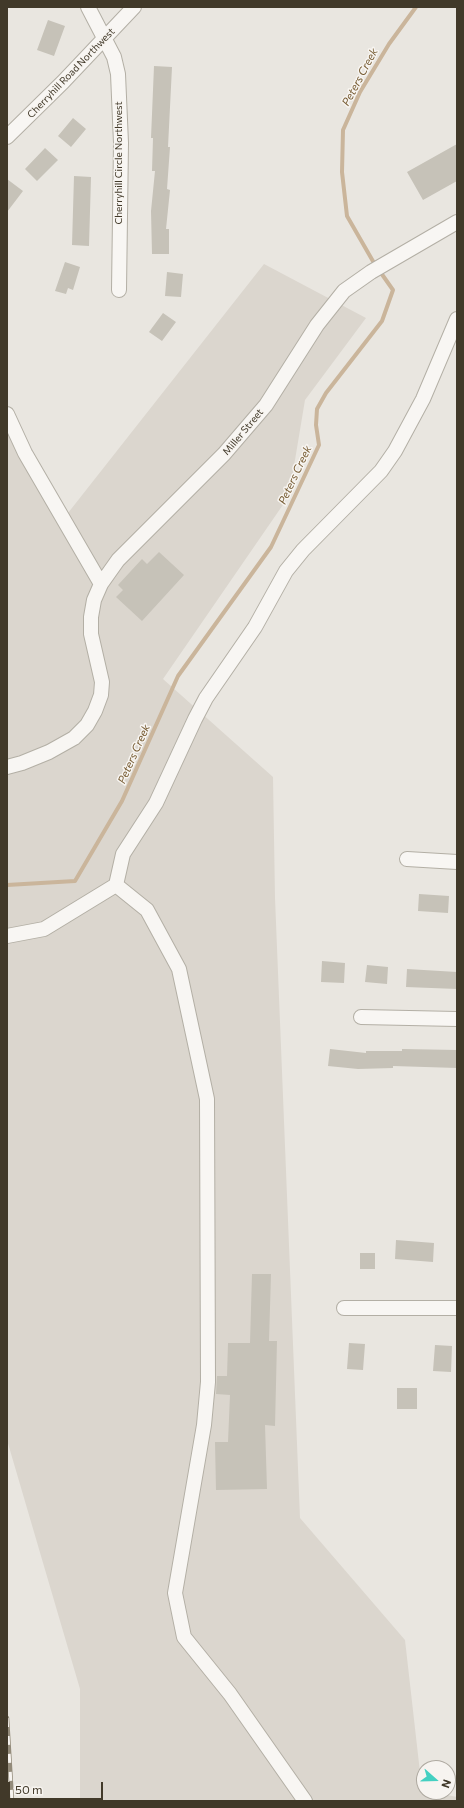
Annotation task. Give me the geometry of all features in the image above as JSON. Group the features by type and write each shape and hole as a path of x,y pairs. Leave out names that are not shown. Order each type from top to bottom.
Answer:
{"street":[{"name":"Cherryhill Circle Northwest","path":"88,7 114,57 120,89 121,143 119,290"},
{"name":"Cherryhill Road Northwest","path":"7,137 134,7"},
{"name":"Miller Street","path":"7,766 22,763 49,752 74,738 87,725 96,711 101,695 102,682 93,647 91,617 94,600 101,584 118,560 229,448 266,405 317,325 344,291 396,257 457,222"},
{"path":"7,936 44,929 116,885 123,854 156,803 206,698 255,627 286,571 303,550 381,470 395,450 423,399 457,319"},
{"path":"7,414 25,454 101,584"},
{"path":"407,859 457,862"},
{"path":"116,885 147,910 179,969 207,1099 208,1382 204,1424 175,1593 184,1637 230,1694 305,1801"},
{"path":"361,1017 457,1020"},
{"path":"344,1308 457,1308"}],"shaded area":[{"path":"264,264 366,318 305,400 289,496 163,679 273,777 275,898 300,1518 405,1640 419,1760 416,1760 416,1800 456,1800 456,1797 457,1801 80,1801 80,1689 7,1440 7,410 68,513"}],"building":[{"path":"48,20 65,26 54,56 37,50"},
{"path":"154,66 172,67 168,147 170,147 167,189 170,190 166,229 169,229 169,254 152,254 151,211 155,171 152,171 153,138 151,138"},
{"path":"73,118 86,129 71,147 58,136"},
{"path":"457,144 457,181 423,200 407,172"},
{"path":"45,148 58,160 37,181 25,169"},
{"path":"74,176 91,177 89,246 72,245"},
{"path":"7,179 23,191 7,212"},
{"path":"65,262 80,267 73,290 68,288 66,294 55,291"},
{"path":"167,272 183,274 181,297 165,296"},
{"path":"163,313 176,322 162,341 149,332"},
{"path":"159,552 184,575 142,621 116,597 123,590 118,585 142,559 147,564"},
{"path":"419,894 449,896 448,913 418,911"},
{"path":"322,961 345,963 344,983 321,982"},
{"path":"367,965 388,967 387,984 365,982"},
{"path":"407,969 457,972 457,989 406,987"},
{"path":"330,1049 366,1053 366,1051 402,1051 402,1049 457,1050 457,1068 393,1066 393,1068 358,1069 328,1066"},
{"path":"396,1240 434,1243 433,1262 395,1259"},
{"path":"360,1253 375,1253 375,1269 360,1269"},
{"path":"252,1274 271,1274 269,1341 277,1341 275,1426 265,1425 267,1489 216,1490 215,1442 228,1442 230,1395 216,1394 217,1376 227,1376 228,1343 250,1343"},
{"path":"349,1343 365,1344 363,1370 347,1369"},
{"path":"435,1345 452,1346 451,1372 433,1371"},
{"path":"397,1388 417,1388 417,1409 397,1409"}],"waterway":[{"name":"Peters Creek","path":"7,885 75,881 122,801 178,676 271,547 319,445 316,425 317,409 326,393 382,321 393,290 374,263 347,216 342,172 343,130 360,92 389,44 416,7"}],"railway":[{"path":"7,1718 12,1801"}]}
